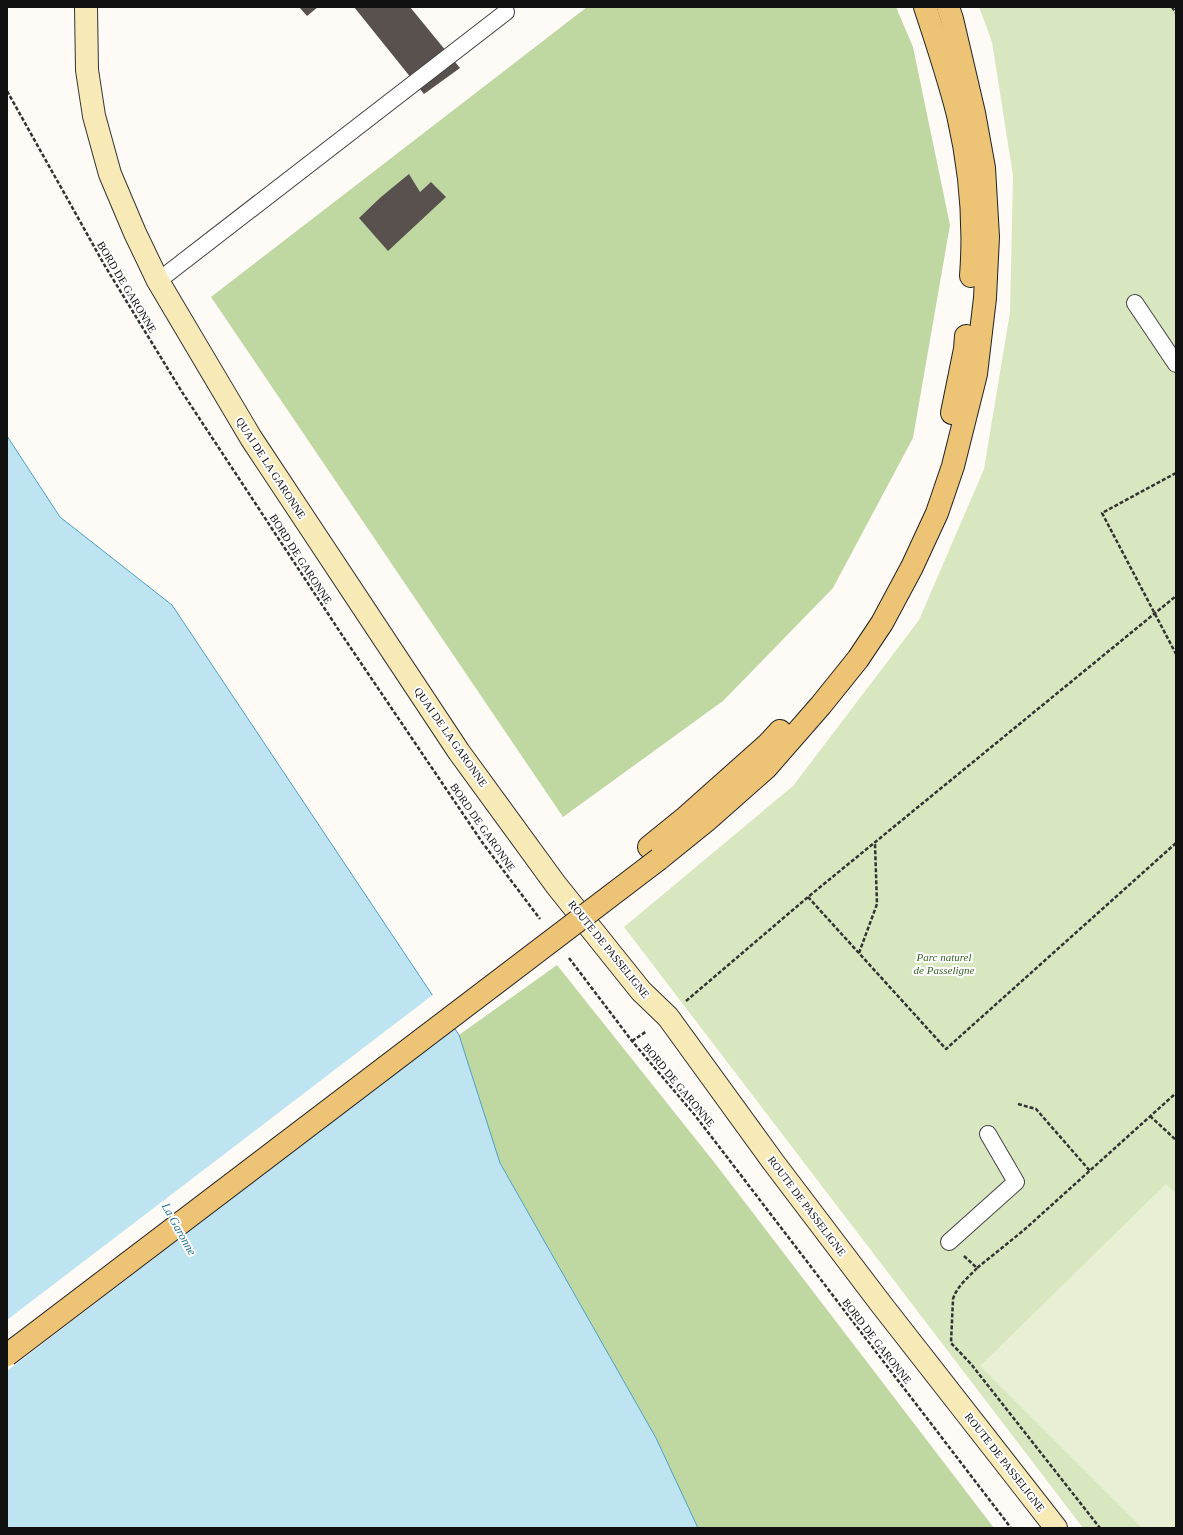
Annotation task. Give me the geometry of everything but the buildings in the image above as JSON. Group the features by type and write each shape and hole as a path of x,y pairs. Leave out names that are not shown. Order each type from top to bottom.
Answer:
{"main road":[{"path":"7,1355 654,853 686,817 768,744 822,683 858,636 883,594 907,546 928,498 945,443 965,349 971,274 972,221 967,168 958,116 926,7"},
{"path":"7,1336 654,853 706,821 766,768 821,705 858,659 882,623 912,568 937,513 953,466 976,374 985,298 988,237 984,168 974,113 948,7"}],"street":[{"name":"QUAI DE LA GARONNE","path":"86,7 87,70 94,116 110,174 135,233 158,281 251,438 321,545 459,752 556,885"},
{"name":"ROUTE DE PASSELIGNE","path":"556,885 641,991 668,1017 774,1163 830,1237 1056,1528"}],"lane":[{"path":"158,281 506,12"},
{"path":"1135,303 1176,364"},
{"path":"950,1242 1016,1182 988,1134"}],"path":[{"path":"1172,7 1176,13"},
{"name":"BORD DE GARONNE","path":"7,91 104,266 182,392 342,635 482,842 543,923"},
{"path":"1176,473 1102,513 1176,654"},
{"path":"632,1041 668,1017 808,897 1176,596"},
{"path":"859,953 877,904 875,843"},
{"path":"808,897 946,1049 1176,843"},
{"name":"BORD DE GARONNE","path":"566,954 632,1041 694,1114 1011,1528"},
{"path":"1100,1528 971,1364 951,1342 952,1306 955,1293 977,1268 1024,1230 1176,1093"},
{"path":"1018,1104 1036,1109 1090,1170"},
{"path":"1150,1116 1176,1140"},
{"path":"950,1242 977,1268"}],"green space":[{"path":"587,7 896,7 913,47 950,225 913,438 833,588 723,701 563,817 211,297"},
{"name":"Parc naturel de Passeligne","path":"979,7 1176,7 1176,1528 1083,1528 624,927 793,786 919,620 984,469 1010,312 1013,176 992,42"},
{"path":"557,965 714,1162 994,1528 698,1528 656,1438 500,1163 459,1035"},
{"path":"1166,1184 1176,1194 1176,1528 1142,1528 980,1366"}],"water":[{"name":"La Garonne","path":"7,436 60,517 172,605 459,1035 500,1163 656,1438 698,1528 7,1528"}],"pier":[{"path":"434,994 456,1027 7,1371 7,1320"}]}
